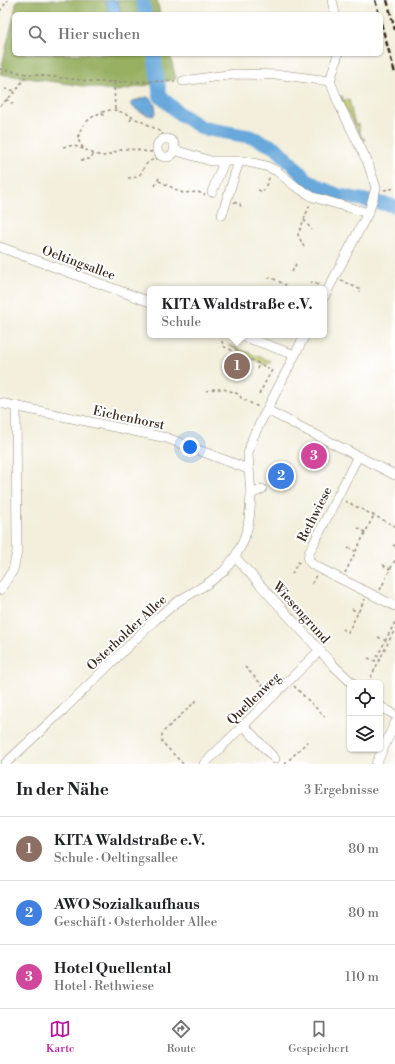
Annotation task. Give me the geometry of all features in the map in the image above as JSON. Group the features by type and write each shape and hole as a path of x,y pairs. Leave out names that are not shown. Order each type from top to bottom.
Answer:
{"street":[{"path":"332,0 335,12"},
{"path":"327,291 369,212 376,188 368,163 339,104 330,81 337,56"},
{"path":"183,81 235,74 284,75 330,81"},
{"path":"167,139 174,145 174,150 171,155 160,153 158,144 162,140 167,139"},
{"path":"174,150 204,160 224,162 239,161 254,163 273,169 295,186 313,197 369,212"},
{"path":"222,215 239,161"},
{"path":"211,195 224,162"},
{"name":"Oeltingsallee","path":"0,246 147,301"},
{"path":"248,338 295,355"},
{"name":"Osterholder Allee","path":"5,764 156,620 177,602 207,584 224,571 235,557 243,542 248,526 250,494 248,454 253,437 304,338"},
{"name":"Eichenhorst","path":"0,403 167,438 248,469"},
{"path":"0,590 13,570 17,552 16,407"},
{"path":"267,411 395,475"},
{"name":"Rethwiese","path":"358,456 310,553 308,560 313,565 395,606"},
{"path":"250,494 262,489"},
{"name":"Wiesengrund","path":"235,557 333,665 349,680"},
{"name":"Quellenweg","path":"204,764 320,650"},
{"path":"383,708 395,715"},
{"path":"376,764 395,723"},
{"path":"243,725 275,759"}],"path":[{"path":"0,12 8,0"},
{"path":"0,68 27,74 96,82 165,81"},
{"path":"0,106 16,91 27,74"},
{"path":"114,82 115,110"},
{"path":"5,89 16,91"},
{"path":"6,99 13,104"},
{"path":"87,151 82,147 78,140 78,134 86,122 107,111 115,110 132,117 154,128 167,139"},
{"path":"102,113 104,117"},
{"path":"130,121 132,117"},
{"path":"63,146 74,146 103,156 123,149 160,153"},
{"path":"128,178 140,176 146,164 160,153"},
{"path":"81,160 90,159 94,154"},
{"path":"258,190 264,192 273,169"},
{"path":"155,186 160,176"},
{"path":"158,181 183,193 198,192 211,195"},
{"path":"376,188 386,190 395,188"},
{"path":"304,247 298,235 313,197"},
{"path":"302,212 307,214"},
{"path":"304,220 312,230"},
{"path":"292,272 297,262"},
{"path":"269,279 270,277 280,283 286,284 285,286"},
{"path":"334,277 361,290 360,292"},
{"path":"311,284 312,282 317,286"},
{"path":"222,338 226,348 272,370 258,396"},
{"path":"257,369 259,364"},
{"path":"206,391 213,389 230,389 240,394 241,398"},
{"path":"238,397 267,411"},
{"path":"337,497 395,526"},
{"path":"341,579 374,515"},
{"path":"358,528 366,532"},
{"path":"348,548 356,552"},
{"path":"377,597 395,560"},
{"path":"383,565 391,569"},
{"path":"312,584 318,572"},
{"path":"342,629 348,632 368,592"},
{"path":"352,609 358,612"},
{"path":"368,658 375,662 395,622"},
{"path":"370,680 395,629"},
{"path":"378,637 386,641"},
{"path":"245,667 273,696"},
{"path":"289,681 325,717"},
{"path":"183,764 162,742 162,733 198,698"},
{"path":"285,764 308,741"}],"green space":[{"path":"17,0 157,0 160,12 14,12"},
{"path":"12,23 12,56 170,56 176,79 118,91 0,74"},
{"path":"340,96 342,96 344,101 349,100 355,125 358,124 361,136 365,141 362,140"},
{"path":"228,345 271,361 265,365"}],"water":[{"path":"105,0 117,0 121,12 109,12"},
{"path":"147,97 153,101 155,105 156,112 153,116 141,112 130,104 133,101"}],"waterway":[{"path":"142,0 145,12"},
{"path":"154,56 160,96 180,114 202,128 252,137 276,148 306,179 321,188 338,195 395,206"}],"railway":[{"path":"375,0 378,12"},
{"path":"387,0 395,30"},
{"path":"383,30 395,73"}],"place":[{"name":"KITA Waldstraße e.V.","path":"237,366"},
{"name":"Hotel Quellental","path":"314,456"},
{"name":"AWO Sozialkaufhaus","path":"281,476"}]}
